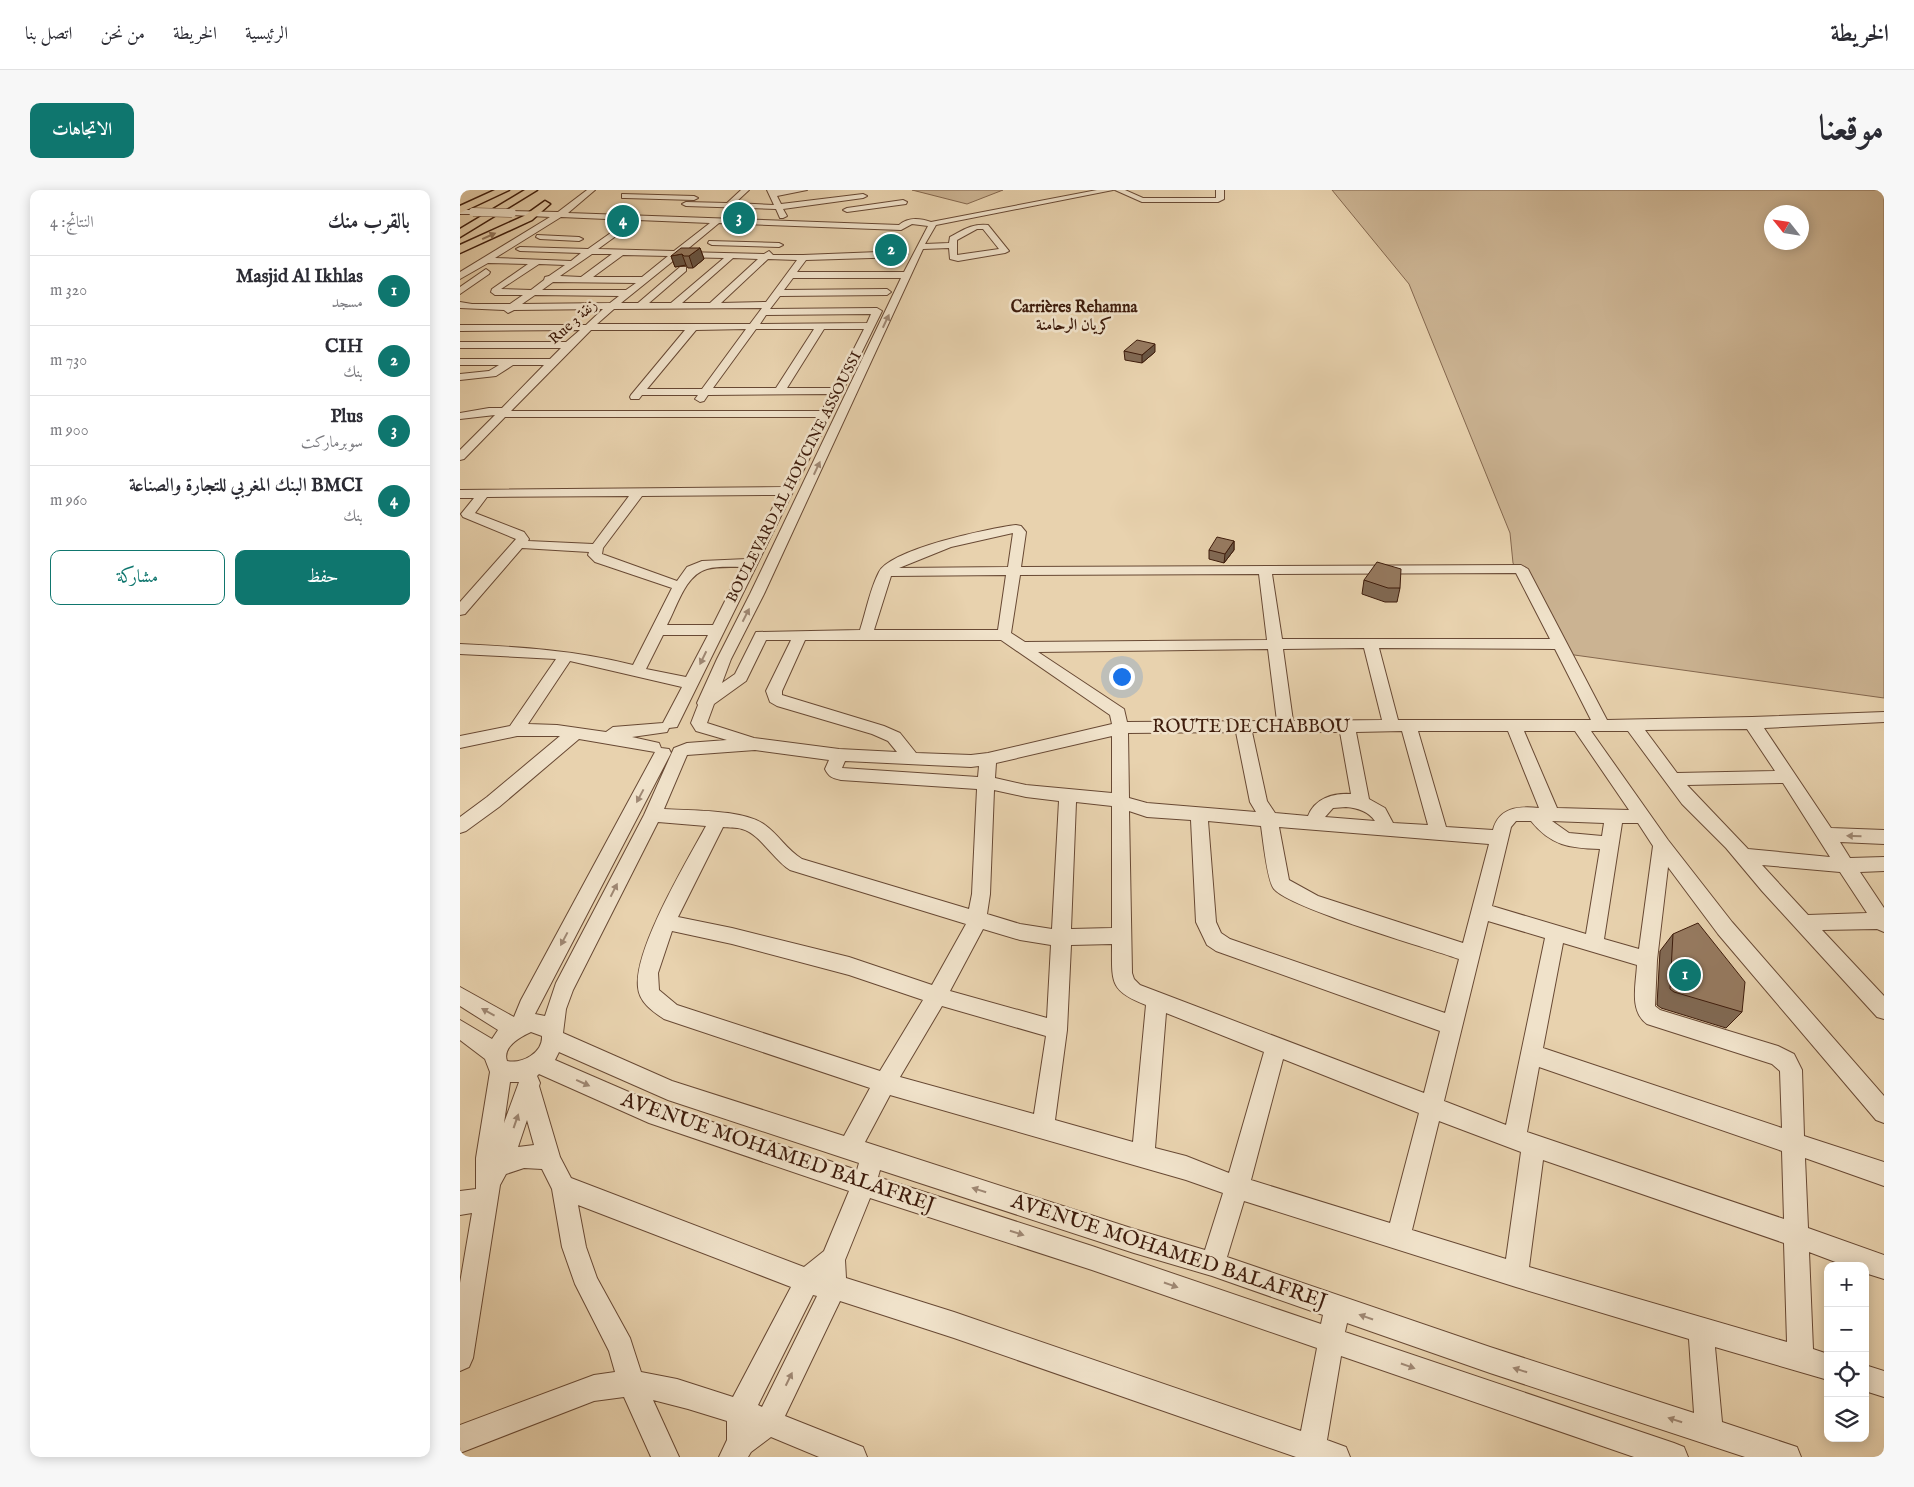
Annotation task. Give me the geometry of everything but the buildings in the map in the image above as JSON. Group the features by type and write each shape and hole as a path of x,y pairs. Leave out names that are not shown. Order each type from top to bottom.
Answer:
{"highway":[{"path":"460,210 473,208 504,190"},
{"path":"460,228 523,190"},
{"path":"460,234 532,190"},
{"path":"460,249 515,218 534,214 546,200 545,212 557,215"},
{"path":"515,218 557,215"}],"street":[{"path":"460,276 557,215 591,190"},
{"path":"618,201 633,190"},
{"path":"669,219 702,192 670,190"},
{"path":"728,206 745,190"},
{"path":"785,221 772,192 803,190"},
{"path":"534,214 717,221 785,221 803,224 867,226 928,225 1109,190"},
{"path":"1119,190 1142,200 1218,200 1220,198 1220,190"},
{"path":"686,204 779,207 860,193 871,206 907,224"},
{"path":"625,196 694,198"},
{"path":"596,216 610,206"},
{"path":"842,210 871,206"},
{"path":"473,208 515,218"},
{"path":"785,221 813,214"},
{"path":"487,328 548,279 636,218"},
{"name":"Rue 3 زنقة","path":"460,457 569,345 611,307 676,254 691,242 710,231 717,221"},
{"path":"712,306 803,224"},
{"path":"520,249 803,258 907,224 928,225"},
{"name":"BOULEVARD AL HOUCINE ASSOUSSI","path":"907,224 901,275 757,594 724,659 705,703 701,725 701,739 671,750 653,738 666,726 691,684 877,311 887,292 901,275 920,247 928,225"},
{"path":"460,291 520,249 558,226 541,225"},
{"path":"983,226 1006,250 955,258 953,257 952,245 954,238 971,229 983,226"},
{"path":"603,227 640,228"},
{"path":"687,230 710,231"},
{"path":"540,237 621,240"},
{"path":"673,242 785,240"},
{"path":"632,252 646,241"},
{"path":"920,247 952,245"},
{"path":"584,279 621,252"},
{"path":"673,306 732,256"},
{"path":"687,415 803,258"},
{"path":"485,260 571,263"},
{"path":"537,262 507,282 496,292 528,294 628,293"},
{"path":"660,268 716,270"},
{"path":"639,307 691,269"},
{"path":"790,275 901,275"},
{"path":"548,279 644,280"},
{"path":"704,280 740,281"},
{"path":"474,281 507,282"},
{"path":"777,293 887,292"},
{"path":"460,304 472,307 712,306 877,311"},
{"path":"460,328 820,328 870,326"},
{"path":"620,415 692,328"},
{"path":"779,392 820,328"},
{"path":"460,345 569,345"},
{"path":"460,362 552,362"},
{"path":"460,377 492,374 511,362"},
{"path":"639,392 837,391"},
{"path":"460,416 489,411 501,413 620,415 826,414"},
{"path":"460,494 788,491"},
{"path":"638,492 597,548 595,555 600,559 680,586"},
{"path":"460,611 523,539 521,536 467,514 482,494"},
{"path":"866,634 886,572 895,563 914,555 968,539 1014,529 1020,532 1004,635"},
{"path":"519,544 597,548"},
{"path":"637,672 680,586 690,572 700,565 752,564"},
{"path":"886,572 1521,568 1602,725"},
{"path":"1265,570 1286,727"},
{"path":"659,630 717,630"},
{"path":"705,703 741,677 760,635 1004,635 1118,713 1120,728 1122,973 1125,984 1133,992 1524,1142 1884,1267"},
{"path":"800,635 774,692 775,698 782,702 878,730 894,737 910,758"},
{"path":"1022,647 1370,643 1559,644"},
{"path":"1370,643 1439,833"},
{"path":"460,649 566,656 598,661 662,679 691,684"},
{"path":"515,731 566,656"},
{"name":"ROUTE DE CHABBOU","path":"460,742 515,731 535,730 593,734 671,750 755,744 839,755 950,761 988,759 1120,728 1632,725 1752,723 1884,717"},
{"name":"ROUTE DE CHABBOU","path":"593,734 666,726 683,720 755,744"},
{"path":"1752,723 1883,922"},
{"path":"1579,725 1662,845 1725,928 1884,1112"},
{"path":"1632,725 1671,779 1884,1010"},
{"path":"1514,726 1546,829 1561,838 1610,844"},
{"path":"1243,727 1260,802 1269,820 1280,884 1287,890 1330,909 1470,954"},
{"path":"1347,727 1361,802"},
{"path":"460,826 493,802 575,733"},
{"path":"460,1358 491,1182 533,1072 549,1052 556,1009 563,989 653,815 671,750"},
{"path":"491,1182 487,1158 501,1042 517,1028 671,750"},
{"path":"839,755 834,769 838,774 987,784 1018,790 1120,802 1147,810 1500,838"},
{"path":"849,1149 885,1083 937,996 970,936 977,919 981,894 983,818 988,759"},
{"path":"1671,779 1786,777"},
{"path":"1044,1126 1057,1030 1068,795"},
{"path":"1315,824 1318,813 1328,803 1335,801 1361,802 1379,812 1385,821 1386,830"},
{"path":"1398,1237 1503,825 1510,816 1516,814 1643,817"},
{"path":"653,815 744,822 759,828 783,856 796,865 1020,932 1062,937 1121,936"},
{"path":"1199,815 1206,922 1214,939 1223,945 1451,1025"},
{"path":"1594,944 1614,816"},
{"path":"718,820 666,922 651,963 648,987 658,1005 693,1020 885,1083 1044,1126 1186,1168 1236,1187 1516,1275 1824,1365"},
{"path":"1824,835 1884,837"},
{"path":"1662,845 1647,960 1645,1006 1647,1012 1650,1015 1778,1056 1786,1061 1791,1070 1800,1358"},
{"path":"1742,856 1844,864 1884,864"},
{"path":"1481,911 1647,960"},
{"path":"666,922 732,936 821,959 937,996 1057,1030"},
{"path":"1803,923 1883,922"},
{"path":"1516,1275 1530,1054 1555,934"},
{"path":"460,996 517,1028 540,1023 548,1025 553,1034"},
{"path":"1143,1156 1157,1002"},
{"path":"460,1029 479,1041 506,1072 533,1072"},
{"name":"AVENUE MOHAMED BALAFREJ","path":"553,1034 684,1096 1134,1241 1212,1264 1490,1360 1787,1457"},
{"path":"1212,1264 1276,1046"},
{"path":"1530,1054 1884,1174"},
{"path":"533,1072 550,1160 563,1187 574,1247 587,1284 621,1347 632,1384 665,1457"},
{"name":"AVENUE MOHAMED BALAFREJ","path":"533,1072 863,1184 1003,1228 1674,1457"},
{"path":"460,1203 491,1182 512,1159 530,1156 543,1157 550,1160"},
{"path":"737,1449 768,1423 834,1287 833,1260 852,1217 873,1156"},
{"path":"563,1187 807,1281 834,1287 954,1325 1311,1453 1336,1457"},
{"path":"737,1449 740,1412 807,1281 833,1260"},
{"path":"1311,1453 1337,1307"},
{"path":"1701,1329 1709,1431"},
{"path":"1869,1379 1884,1384"},
{"path":"460,1439 585,1391 612,1385 632,1384 690,1395 740,1412 853,1457"}],"shaded area":[{"path":"912,190 1003,190 967,204"},
{"path":"1332,190 1884,190 1884,698 1560,653 1513,563 1510,533 1409,284"}],"place":[{"name":"Plus","path":"739,218"},
{"name":"BMCI البنك المغربي للتجارة والصناعة","path":"623,221"},
{"name":"CIH","path":"891,250"},
{"name":"Masjid Al Ikhlas","path":"1685,975"}],"district":[{"name":"Carrières Rehamna كريان الرحامنة","path":"1074,317"}]}
